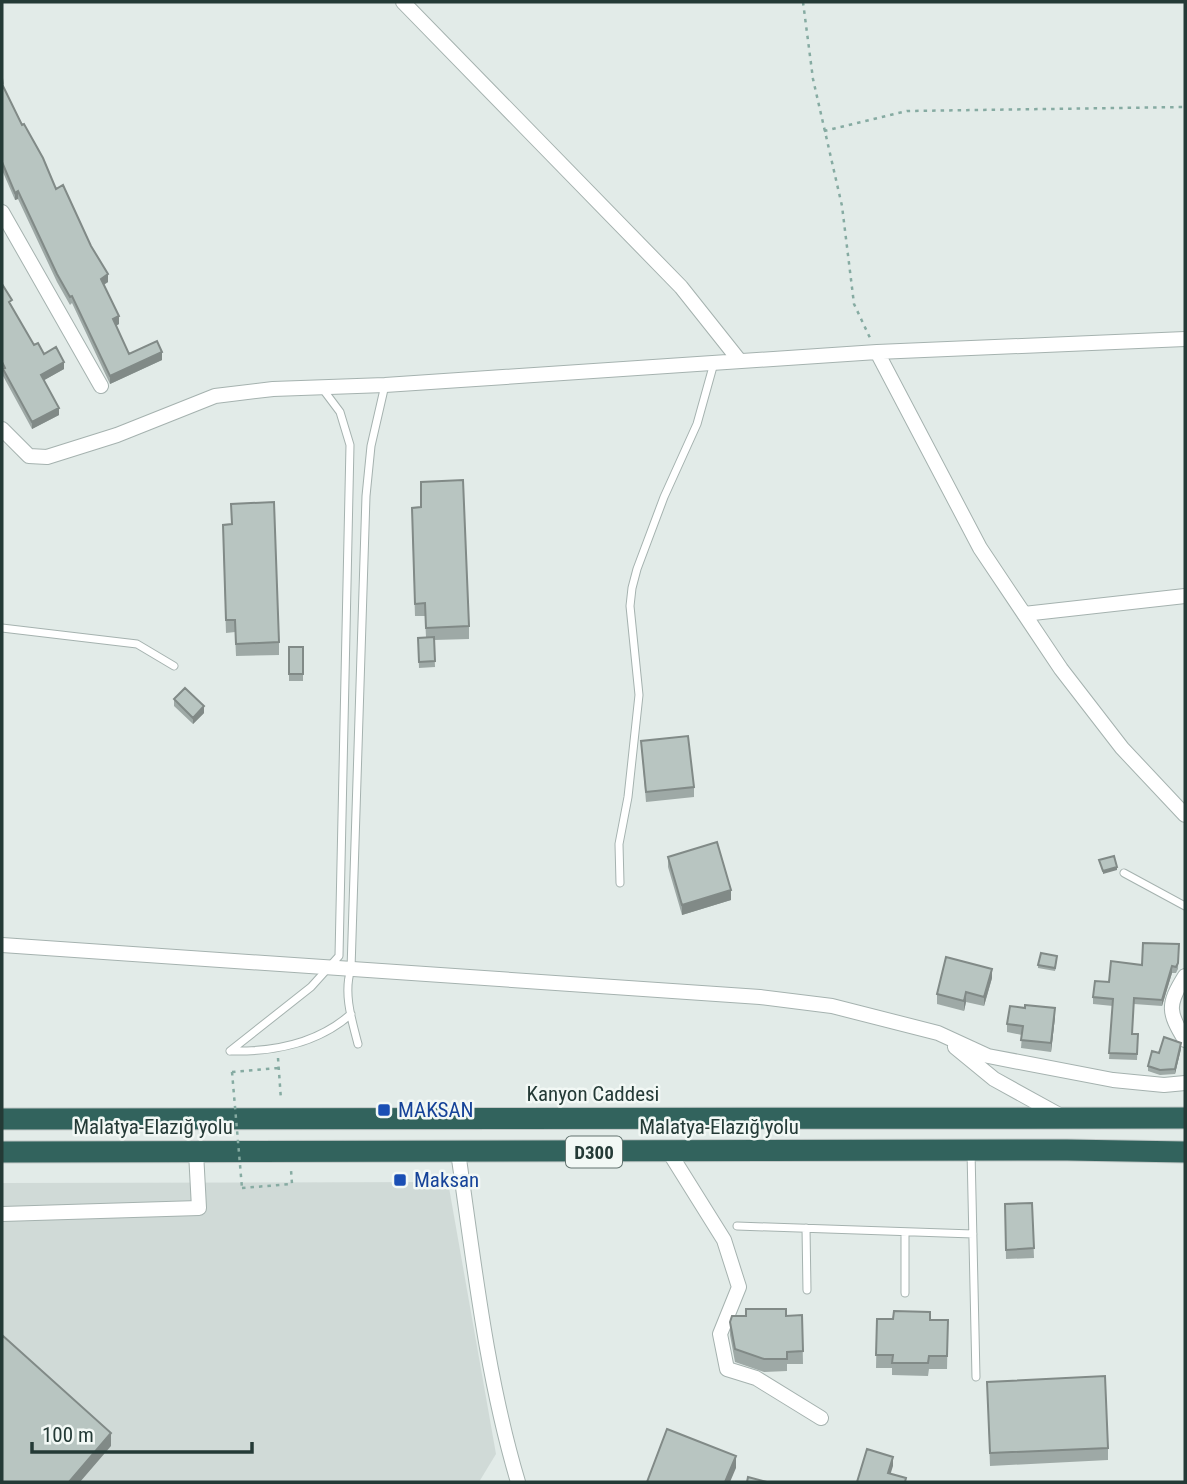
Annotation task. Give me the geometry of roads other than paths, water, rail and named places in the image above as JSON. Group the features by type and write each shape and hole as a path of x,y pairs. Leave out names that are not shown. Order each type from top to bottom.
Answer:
{"highway":[{"name":"Kanyon Caddesi","path":"2,1119 1185,1118"},
{"name":"Malatya-Elazığ yolu","path":"2,1152 1185,1152"}],"street":[{"path":"403,2 681,287 740,360"},
{"path":"2,212 101,386"},
{"path":"2,429 4,434 29,456 47,457 117,435 215,396 273,389 386,385 877,352 1185,339"},
{"path":"877,352 981,548 1024,614 1061,669 1122,748 1185,815"},
{"path":"1024,614 1185,596"},
{"path":"2,945 760,997 832,1006 938,1032 988,1056 1113,1080 1164,1085 1185,1083"},
{"path":"1185,976 1172,1004 1172,1019 1185,1040"},
{"path":"938,1032 994,1079 1064,1118"},
{"path":"2,1214 199,1208 196,1152"},
{"path":"458,1152 504,1436 518,1482"},
{"path":"669,1152 724,1240 739,1287 720,1334 727,1369 756,1378 821,1418"}],"lane":[{"path":"620,883 619,844 628,797 639,695 630,606 632,588 664,497 697,424 715,362"},
{"path":"358,1044 351,1014 348,977 351,969 366,496 370,446 386,385"},
{"path":"321,387 340,412 350,445 339,956 311,987 230,1051 277,1048 324,1034 351,1014"},
{"path":"2,628 137,644 174,666"},
{"path":"1124,873 1185,906"},
{"path":"971,1151 976,1377"},
{"path":"737,1226 974,1234"},
{"path":"806,1228 807,1290"},
{"path":"905,1232 905,1293"}],"place":[{"name":"MAKSAN","path":"384,1110"},
{"name":"Maksan","path":"400,1180"}]}
